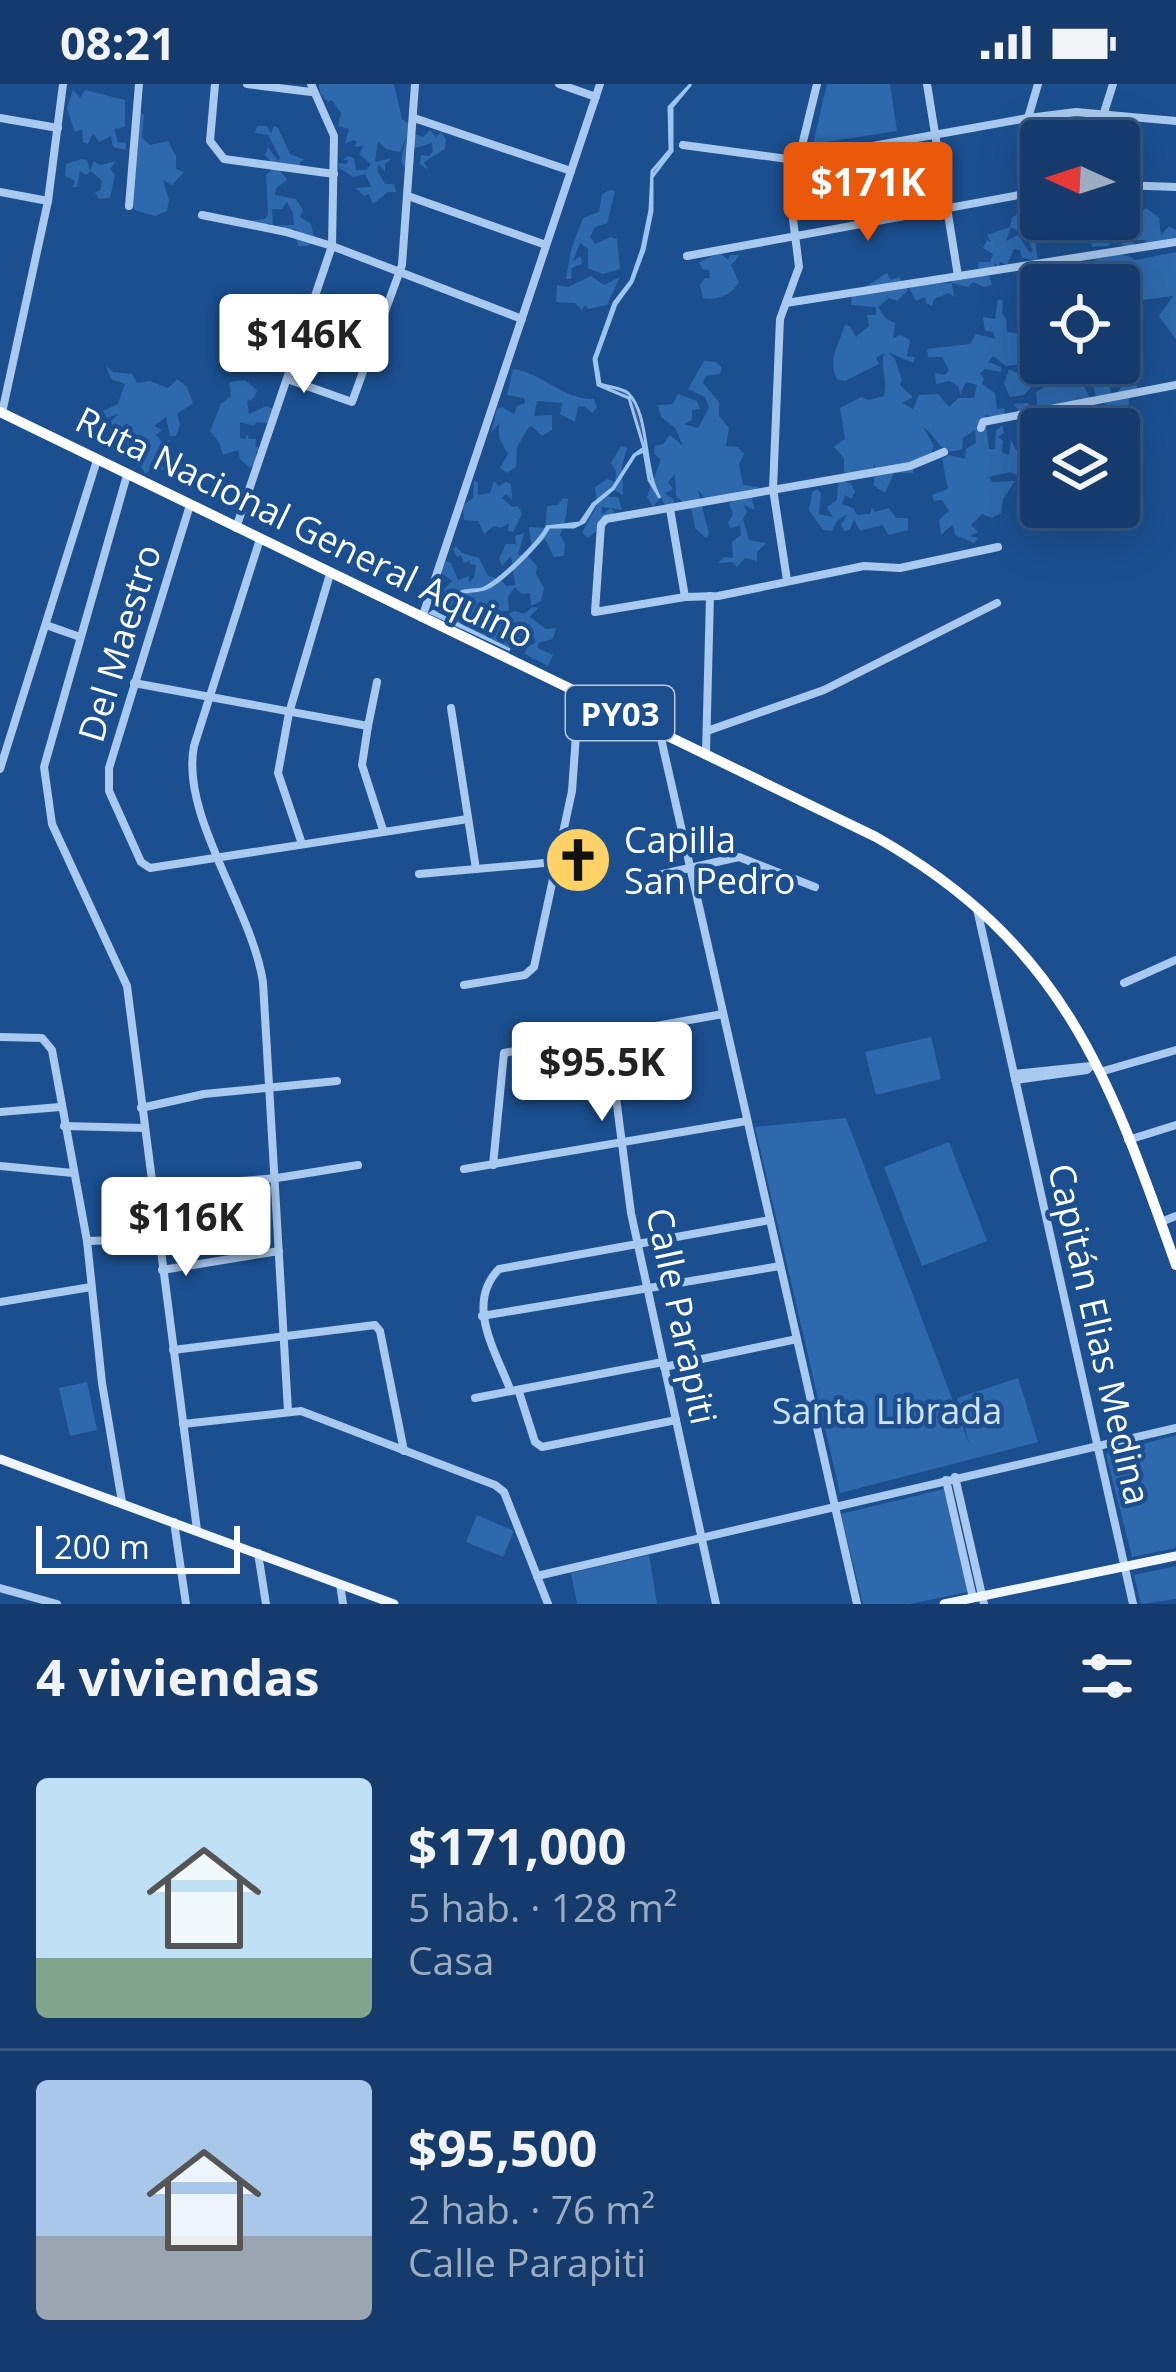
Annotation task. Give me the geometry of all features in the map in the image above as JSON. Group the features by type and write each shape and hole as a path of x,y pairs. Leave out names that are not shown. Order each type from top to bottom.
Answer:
{"highway":[{"name":"Ruta Nacional General Aquino","path":"1,413 884,842 976,905 1047,980 1129,1140 1176,1265"}],"main road":[{"path":"0,1459 394,1604"},
{"path":"944,1604 1176,1556"}],"street":[{"path":"1,413 48,201 63,84"},
{"path":"129,206 140,84"},
{"path":"214,84 210,141 224,159 334,174"},
{"path":"236,528 332,247 334,174 332,127 311,88 247,84"},
{"path":"287,380 352,402 400,273 415,84"},
{"path":"559,84 596,98"},
{"path":"422,618 600,84"},
{"path":"787,580 773,489 780,320 799,267 790,195 817,84"},
{"path":"928,84 958,276"},
{"path":"1028,118 1038,84"},
{"path":"1100,120 1113,84"},
{"path":"682,145 795,160 1028,118 1101,113 1175,118"},
{"path":"0,118 58,128"},
{"path":"414,118 571,171"},
{"path":"1140,185 1176,187"},
{"path":"0,192 48,201"},
{"path":"687,256 1020,195"},
{"path":"408,196 547,245"},
{"path":"202,215 286,232 522,319"},
{"path":"785,303 1176,242"},
{"path":"981,428 983,422 1176,385"},
{"path":"944,452 910,466 606,519 601,525 594,610 710,596 864,566 900,568 998,547"},
{"path":"0,769 97,460"},
{"path":"127,475 44,767 44,788 52,824 128,986 197,1530"},
{"name":"Del Maestro","path":"190,506 107,779 142,862 150,868 220,858"},
{"path":"670,508 685,597"},
{"path":"260,539 194,746 191,776 260,962 288,1411"},
{"path":"302,844 278,773 289,713 330,574"},
{"path":"706,753 710,596"},
{"path":"707,731 824,690 997,603"},
{"path":"46,625 80,637"},
{"path":"377,682 362,765 383,830"},
{"path":"134,683 368,726"},
{"path":"464,985 525,975 534,967 572,791 579,693"},
{"path":"451,709 476,869"},
{"path":"659,732 856,1604"},
{"path":"220,858 468,819"},
{"path":"658,875 739,856 815,887"},
{"path":"419,874 555,862"},
{"name":"Capitán Elias Medina","path":"976,905 1133,1604"},
{"path":"1124,982 1176,960"},
{"path":"493,1165 504,1053 723,1014"},
{"name":"Calle Parapiti","path":"608,1036 637,1243 716,1604"},
{"path":"0,1037 42,1038 52,1050 87,1241 122,1502"},
{"path":"1014,1077 1087,1070 1176,1050"},
{"path":"141,1108 204,1094 337,1081"},
{"path":"0,1112 60,1107"},
{"path":"464,1169 747,1121"},
{"path":"1129,1140 1176,1124"},
{"path":"64,1126 144,1128"},
{"path":"0,1166 74,1173"},
{"path":"152,1189 358,1166"},
{"path":"1161,1222 1176,1216"},
{"path":"676,1420 542,1447 535,1442 482,1316 484,1293 500,1269 770,1220"},
{"path":"87,1241 158,1239"},
{"path":"163,1270 279,1251"},
{"path":"482,1316 780,1266"},
{"path":"0,1302 91,1287"},
{"path":"173,1350 375,1325 404,1450"},
{"path":"475,1398 797,1340"},
{"path":"183,1424 288,1411 313,1414 496,1485 504,1492 548,1604"},
{"path":"537,1576 1176,1428"},
{"path":"950,1479 980,1600"},
{"path":"174,1522 186,1604"},
{"path":"258,1553 266,1604"},
{"path":"340,1584 343,1604"},
{"path":"0,1588 57,1604"}],"green space":[{"path":"319,84 394,84 402,119 411,133 423,137 430,130 436,137 441,132 445,149 424,162 428,170 420,164 421,155 429,156 432,143 412,149 405,169 401,161 406,138 400,152 378,141 375,162 392,158 385,172 378,164 378,172 385,184 394,184 396,192 388,192 373,204 369,194 364,196 356,188 371,187 365,174 353,177 338,167 347,164 343,160 348,156 354,158 356,170 366,170 371,164 359,154 363,146 354,147 357,142 353,140 345,144 349,129 338,126 341,113 320,93"},
{"path":"827,84 890,84 897,131 813,144"},
{"path":"73,90 80,98 85,90 125,100 125,127 114,129 126,150 113,147 111,136 99,142 93,133 88,144 83,142 82,129 75,132 67,108"},
{"path":"140,112 144,115 142,138 150,145 168,141 176,169 184,172 172,185 163,180 167,211 155,216 134,210 133,205 134,142"},
{"path":"257,126 267,126 271,133 274,126 278,128 290,154 305,160 300,167 280,170 287,180 275,195 296,199 303,210 300,217 311,224 314,237 309,246 298,246 295,228 278,225 294,225 287,202 282,209 272,209 273,225 251,221 268,214 266,175 275,167 265,155 268,147 278,161 280,158 268,135 255,133"},
{"path":"87,160 90,171 94,161 100,165 116,161 110,169 115,175 110,198 99,199 95,192 100,191 102,181 91,171 86,175 80,171 77,187 72,187 75,181 65,176 66,164"},
{"path":"615,191 607,223 595,227 590,237 595,244 617,239 620,269 603,274 588,268 588,249 580,243 573,261 581,256 582,264 572,268 571,279 566,279 583,218 599,212 602,194"},
{"path":"1146,208 1159,218 1161,235 1169,226 1176,230 1176,239 1146,245 1146,240 1140,240 1140,210"},
{"path":"1020,213 1020,232 1011,227 1006,241 1018,235 1030,253 1029,242 1035,241 1038,261 1022,258 1020,250 1014,249 1007,265 1000,262 984,271 978,268 979,262 990,262 993,254 983,248 987,240 991,242 987,235 1010,227 1012,217"},
{"path":"1091,240 1111,240 1108,246 1092,247"},
{"path":"1176,252 1176,340 1159,316 1173,296 1141,300 1140,264 1094,261 1114,254 1135,260"},
{"path":"720,253 728,260 730,255 740,255 731,265 739,282 724,296 703,298 700,285 710,278 709,270 699,262"},
{"path":"887,273 891,280 899,277 908,290 897,301 889,298 878,307 895,323 893,338 901,335 910,340 907,356 915,357 913,363 888,352 895,359 900,385 913,397 902,403 913,409 919,395 938,394 949,407 958,398 974,398 977,385 966,382 960,394 958,386 949,381 936,384 935,373 945,375 949,370 942,357 928,357 927,349 970,344 976,334 995,339 993,332 985,331 983,317 995,319 998,299 1003,301 1007,332 1020,334 1020,364 1006,366 993,356 988,362 1001,367 1001,372 985,369 980,374 982,384 995,393 997,409 1004,408 1006,419 985,415 989,449 995,449 996,431 1002,425 1004,433 998,437 1003,441 1002,453 1009,455 1011,440 1016,450 1020,447 1020,475 989,477 992,482 1015,481 1003,499 1001,513 992,518 982,514 971,525 978,532 970,536 978,538 974,543 955,535 953,524 941,535 939,520 949,511 932,495 948,489 942,459 949,455 965,459 966,449 976,443 975,430 963,438 962,449 948,451 923,427 934,446 931,454 914,465 913,473 894,473 885,493 874,486 875,464 870,473 853,479 844,472 844,458 834,447 845,439 840,408 861,397 884,396 885,385 884,353 876,358 879,364 845,381 837,379 833,365 845,325 856,337 869,326 867,315 876,315 876,307 851,305 852,295"},
{"path":"988,273 992,285 973,282 968,287 952,283"},
{"path":"591,276 604,285 620,277 607,305 588,309 585,305 582,310 575,303 556,302 557,285 568,287"},
{"path":"952,283 954,297 949,293 934,299 932,306 925,297 916,301 909,288 914,284"},
{"path":"704,361 722,368 720,374 706,376 703,383 719,402 719,416 729,428 726,446 738,447 744,454 739,464 743,485 758,487 752,500 755,510 744,505 743,519 749,540 766,543 757,552 757,561 745,558 737,567 732,562 718,563 724,557 733,558 732,542 741,535 740,525 731,528 728,523 733,514 729,504 734,500 705,498 698,490 709,534 706,538 695,528 692,511 676,496 675,474 668,482 673,489 665,494 674,499 674,505 666,507 661,497 653,507 647,497 661,459 654,454 655,446 670,435 683,446 675,428 661,417 658,405 673,404 678,394 697,401 700,409 692,410 692,420 684,424 698,428 709,407 705,397 688,389"},
{"path":"106,366 113,372 132,374 137,383 150,381 168,388 177,379 187,387 193,403 177,414 176,436 170,436 166,417 154,426 162,430 156,435 163,443 170,440 167,471 154,468 145,474 140,464 129,462 122,452 106,448 107,438 102,438 114,431 111,421 118,414 107,418 103,411 118,404 125,384 111,379"},
{"path":"1020,366 1020,384 1034,384 1024,395 1010,397 1004,384 1009,369 1017,373"},
{"path":"513,369 572,395 594,399 597,407 592,413 578,407 575,422 560,414 562,403 537,401 534,416 552,415 552,430 542,436 532,426 528,428 517,447 516,467 507,473 500,468 508,454 499,438 499,423 491,433 497,409 514,414 525,403 524,398 507,395"},
{"path":"245,380 257,390 247,401 249,414 266,406 274,409 270,423 240,422 240,438 247,434 256,439 255,447 262,448 250,468 238,450 223,455 210,431 221,404 231,396 229,382"},
{"path":"1042,384 1083,384 1093,404 1100,405 1038,408 1036,392 1044,388"},
{"path":"1093,384 1109,384 1111,401 1122,386 1137,385 1128,408 1107,408 1097,401"},
{"path":"621,446 627,448 623,495 611,488 607,492 609,497 618,497 622,510 610,508 613,517 588,538 582,533 597,505 595,487 607,479 615,482 611,463"},
{"path":"474,480 478,495 490,493 494,481 499,486 511,484 512,500 506,494 502,498 518,506 522,514 513,532 508,531 509,523 484,534 478,521 464,520 463,505 473,498"},
{"path":"843,481 855,492 851,499 845,495 842,504 857,515 870,514 872,507 875,512 889,508 896,518 908,518 908,530 889,535 882,525 860,531 854,519 850,530 844,531 841,525 847,514 832,531 823,530 809,510 812,493 817,489 821,493 819,514 833,517 827,507 837,500 838,483"},
{"path":"568,499 560,535 564,556 554,557 545,539 532,550 529,527 545,528 547,506 558,505"},
{"path":"524,533 518,555 527,555 537,566 544,588 541,601 531,606 530,593 522,594 515,587 508,597 509,611 497,611 491,625 498,627 504,620 508,630 513,623 508,614 538,608 530,617 546,629 556,628 553,639 538,643 538,648 553,655 548,666 525,654 536,642 529,628 515,635 522,639 521,651 491,642 489,636 467,630 468,622 461,626 449,623 453,606 443,607 446,601 439,595 452,581 441,573 446,561 458,580 474,578 476,565 457,557 456,546 479,558 488,576 506,586 515,585 511,556 502,566 499,558 506,544 516,544 515,536"},
{"path":"931,1037 941,1079 876,1095 865,1052"},
{"name":"Santa Librada","path":"846,1118 970,1446 957,1398 1018,1378 1038,1442 840,1493 755,1127"},
{"path":"949,1142 987,1241 922,1266 884,1167"},
{"path":"87,1382 97,1430 70,1436 59,1388"},
{"path":"1176,1435 1176,1548 1132,1557 1106,1454"},
{"path":"944,1489 968,1592 910,1604 863,1604 841,1514"},
{"path":"477,1515 514,1531 503,1557 466,1542"},
{"path":"649,1555 657,1604 577,1604 571,1573"},
{"path":"1176,1566 1176,1599 1141,1604 1134,1575"}],"shaded area":[{"path":"691,84 672,107 672,151 652,177 652,211 644,250 632,282 616,304 596,359 600,384 625,391 635,402 660,498 649,480 644,451 635,455 613,489 595,504 584,522 574,527 549,527 530,552 494,584 458,594 491,584 547,527 580,523 593,504 613,488 634,455 644,448 629,398 598,385 594,359 614,303 631,281 642,249 652,171 670,150 669,107"},
{"path":"457,594 434,612 510,650 431,613"}],"place":[{"name":"Capilla San Pedro","path":"578,860"}]}
